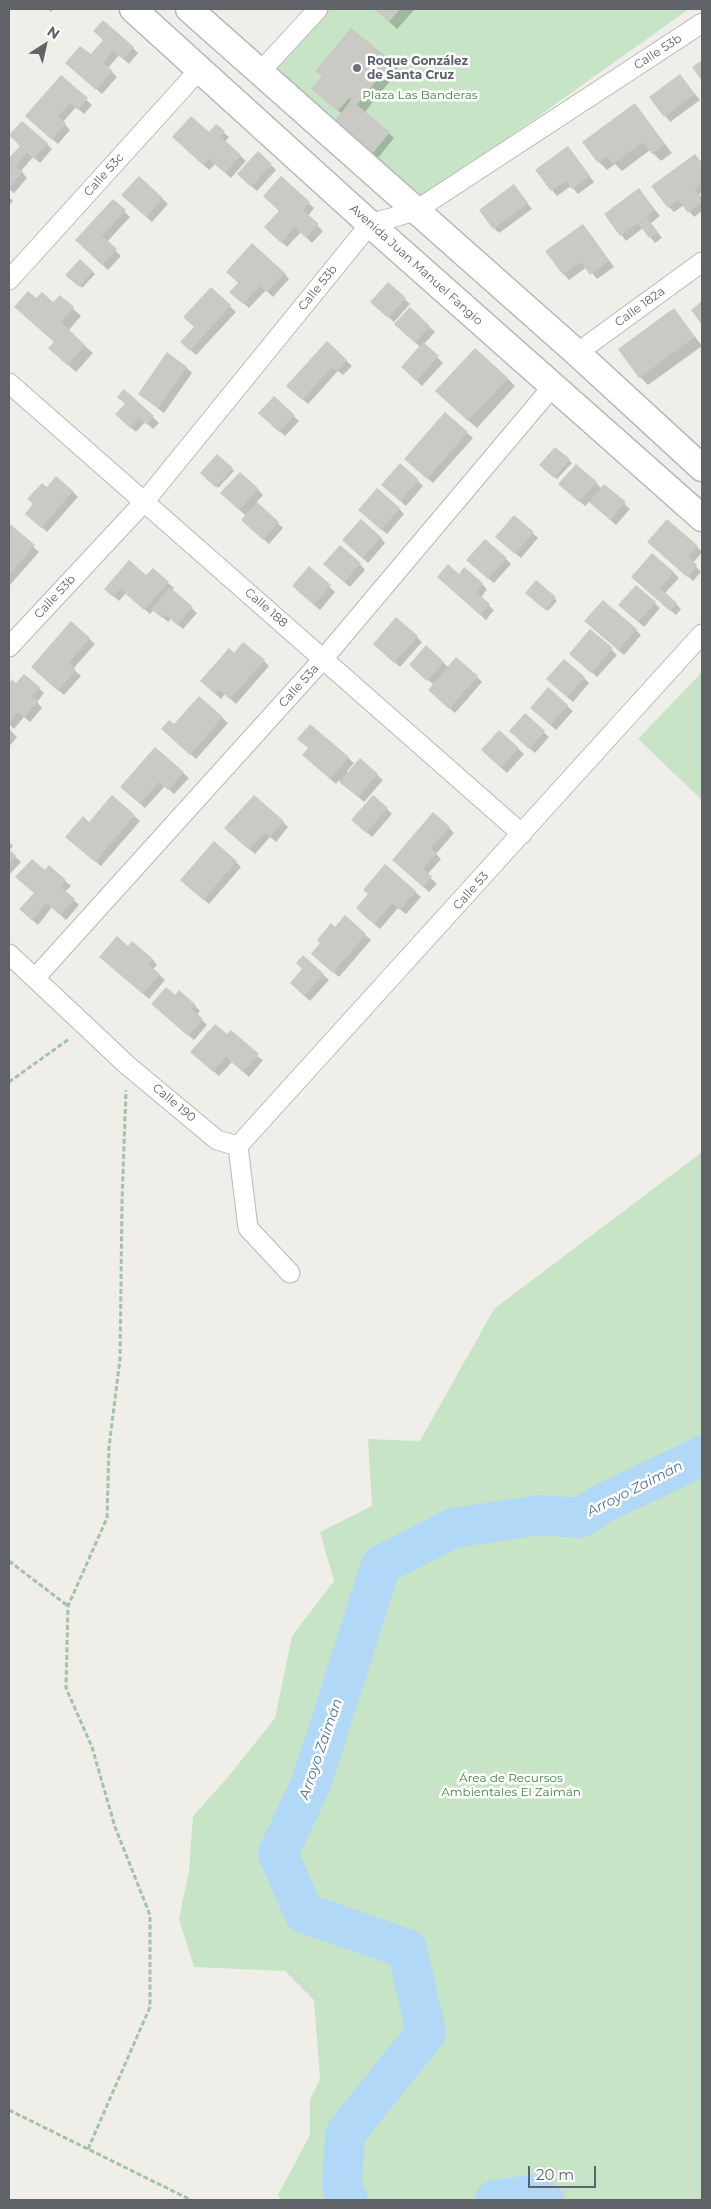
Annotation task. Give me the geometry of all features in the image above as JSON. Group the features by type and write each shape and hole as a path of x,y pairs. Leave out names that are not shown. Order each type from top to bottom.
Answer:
{"main road":[{"name":"Avenida Juan Manuel Fangio","path":"133,9 370,224 702,518"},
{"path":"189,9 577,353 702,468"}],"street":[{"path":"260,72 318,9"},
{"name":"Calle 53b","path":"9,647 145,501 370,224 415,211 702,23"},
{"name":"Calle 53c","path":"9,280 200,69"},
{"name":"Calle 182a","path":"577,353 702,262"},
{"name":"Calle 188","path":"9,383 522,834"},
{"name":"Calle 53a","path":"36,977 324,658 553,386"},
{"name":"Calle 53","path":"238,1146 702,634"},
{"name":"Calle 190","path":"9,954 36,977 127,1065 217,1140 238,1146"},
{"path":"238,1146 248,1228 290,1273"}],"path":[{"path":"9,1082 87,1026"},
{"path":"88,2149 150,2007 150,1915 115,1827 92,1746 66,1688 68,1606 107,1518 109,1447 120,1359 122,1202 127,1065"},
{"path":"9,1561 68,1606"},
{"path":"9,2110 190,2200"}],"green space":[{"name":"Plaza Las Banderas","path":"326,9 689,9 414,205 266,74"},
{"path":"702,672 702,800 638,739"},
{"name":"Área de Recursos Ambientales El Zaimán","path":"702,1152 702,2200 281,2200 278,2195 310,2135 310,2100 320,2079 314,2000 285,1971 194,1967 179,1919 189,1871 193,1816 228,1777 275,1718 292,1636 334,1581 320,1532 372,1506 368,1439 420,1441 494,1309"}],"building":[{"path":"374,9 400,9 389,22"},
{"path":"103,20 134,47 123,59 113,51 103,63 113,71 96,90 65,63 80,46 91,54 103,40 93,31"},
{"path":"351,28 392,61 357,105 390,132 372,154 334,122 351,100 349,98 338,111 311,89 322,76 315,71"},
{"path":"702,60 702,81 692,67"},
{"path":"680,74 695,94 664,117 649,97"},
{"path":"61,75 88,98 78,110 70,103 58,117 66,123 52,140 25,116"},
{"path":"635,103 665,144 652,154 643,142 613,164 607,156 598,163 582,142"},
{"path":"191,116 209,132 216,124 225,131 220,136 241,155 225,173 209,159 203,165 172,137"},
{"path":"22,121 48,143 34,159 27,153 16,166 23,172 9,188 9,158 20,146 9,135"},
{"path":"568,146 590,176 572,189 566,181 551,191 535,170"},
{"path":"258,151 272,164 251,187 237,174"},
{"path":"695,154 702,163 702,183 695,189 702,202 688,213 678,200 668,208 651,186"},
{"path":"139,176 163,198 146,217 121,195"},
{"path":"281,176 310,202 303,210 319,224 306,238 295,227 281,243 264,227 279,211 263,196"},
{"path":"514,184 528,203 493,229 479,210"},
{"path":"639,188 655,210 646,217 658,232 649,238 638,223 620,236 604,214"},
{"path":"113,199 126,210 102,236 117,249 102,265 75,240"},
{"path":"583,224 609,261 590,275 581,262 563,275 545,251"},
{"path":"252,243 285,273 267,292 260,286 243,304 229,292 238,283 226,272"},
{"path":"80,259 93,271 79,287 65,275"},
{"path":"388,282 406,298 388,318 370,302"},
{"path":"211,287 231,305 190,351 180,342 194,327 183,317"},
{"path":"28,291 36,298 42,292 53,302 60,295 74,307 61,322 85,345 67,365 48,348 54,342 14,307"},
{"path":"702,301 702,325 691,310"},
{"path":"410,307 430,326 415,343 394,324"},
{"path":"674,308 695,337 639,378 618,349"},
{"path":"327,341 347,360 337,371 332,367 302,400 286,386"},
{"path":"423,342 439,356 416,381 401,367"},
{"path":"475,348 508,378 468,421 435,391"},
{"path":"167,352 187,367 158,408 138,394"},
{"path":"124,389 154,416 147,425 139,417 130,428 115,414 125,404 117,397"},
{"path":"274,396 295,415 279,432 258,413"},
{"path":"445,412 468,432 427,479 404,459"},
{"path":"555,447 570,459 554,478 539,465"},
{"path":"217,454 233,468 215,487 200,473"},
{"path":"400,463 419,480 400,501 381,485"},
{"path":"576,464 597,482 579,502 558,484"},
{"path":"240,472 259,489 239,510 220,493"},
{"path":"56,476 73,491 41,528 25,514 33,504 27,499 42,483 47,487"},
{"path":"604,484 626,502 610,520 589,502"},
{"path":"377,488 400,508 381,530 358,510"},
{"path":"257,502 279,522 263,540 241,520"},
{"path":"514,515 534,532 515,554 495,537"},
{"path":"361,519 381,537 362,558 342,540"},
{"path":"667,519 698,546 688,557 697,565 687,577 647,542"},
{"path":"10,524 35,545 9,575 9,526"},
{"path":"485,539 507,558 488,579 466,560"},
{"path":"340,545 361,563 344,582 323,564"},
{"path":"652,553 674,572 660,588 677,603 670,611 631,577"},
{"path":"129,560 146,575 153,568 169,582 144,610 120,589 113,597 104,589"},
{"path":"448,564 459,574 464,567 483,583 476,592 490,604 480,615 437,577"},
{"path":"309,566 331,585 314,605 292,586"},
{"path":"536,580 556,597 545,610 525,593"},
{"path":"636,585 656,602 638,622 618,605"},
{"path":"170,587 193,607 177,625 165,614 162,618 151,609"},
{"path":"603,600 637,629 618,650 584,621"},
{"path":"396,617 418,636 394,663 373,644"},
{"path":"71,621 90,638 69,663 76,670 58,691 31,667"},
{"path":"590,629 613,648 591,673 569,654"},
{"path":"243,642 265,660 230,699 219,690 215,694 200,681 229,648 234,653"},
{"path":"426,645 444,662 427,681 409,665"},
{"path":"456,657 478,676 449,709 428,690"},
{"path":"564,659 585,677 567,697 546,679"},
{"path":"24,674 40,687 32,696 38,701 24,717 18,712 9,723 9,683 12,679 16,683"},
{"path":"548,687 568,705 550,725 530,708"},
{"path":"199,696 223,717 190,755 161,729 169,720 174,724"},
{"path":"525,713 545,731 529,749 509,731"},
{"path":"310,724 349,757 330,779 302,755 308,748 297,739"},
{"path":"499,730 519,748 501,768 481,750"},
{"path":"155,747 184,772 168,790 159,782 140,804 120,787"},
{"path":"360,758 378,774 358,797 339,782"},
{"path":"112,795 135,815 95,862 65,837 83,816 89,822"},
{"path":"254,795 284,821 270,837 264,833 249,850 224,828"},
{"path":"373,795 388,808 366,833 351,820"},
{"path":"433,812 450,827 431,848 437,853 423,869 432,877 423,887 392,860"},
{"path":"214,841 237,861 203,900 180,880"},
{"path":"9,849 16,856 9,864"},
{"path":"32,859 45,870 49,865 66,880 61,887 75,899 60,915 46,903 32,920 19,909 34,893 15,877"},
{"path":"385,864 416,891 400,910 392,903 374,924 356,908 368,894 363,890"},
{"path":"345,915 366,934 333,973 311,954 320,943 317,940 331,923 335,927"},
{"path":"117,936 128,946 132,941 153,959 148,964 160,974 143,994 99,957"},
{"path":"303,955 324,974 304,996 290,983 302,969 296,963"},
{"path":"166,987 175,995 179,990 196,1005 192,1009 203,1019 188,1036 151,1004"},
{"path":"215,1024 227,1034 231,1030 259,1054 243,1072 226,1057 213,1072 190,1052"}],"waterway":[{"name":"Arroyo Zaimán","path":"348,2200 342,2187 345,2134 426,2033 407,1949 304,1913 278,1854 312,1781 381,1565 453,1528 541,1515 579,1518 604,1503 702,1456"},
{"name":"Arroyo Zaimán","path":"495,2200 536,2194 544,2200"}],"place":[{"name":"Roque González de Santa Cruz","path":"357,68"}]}
